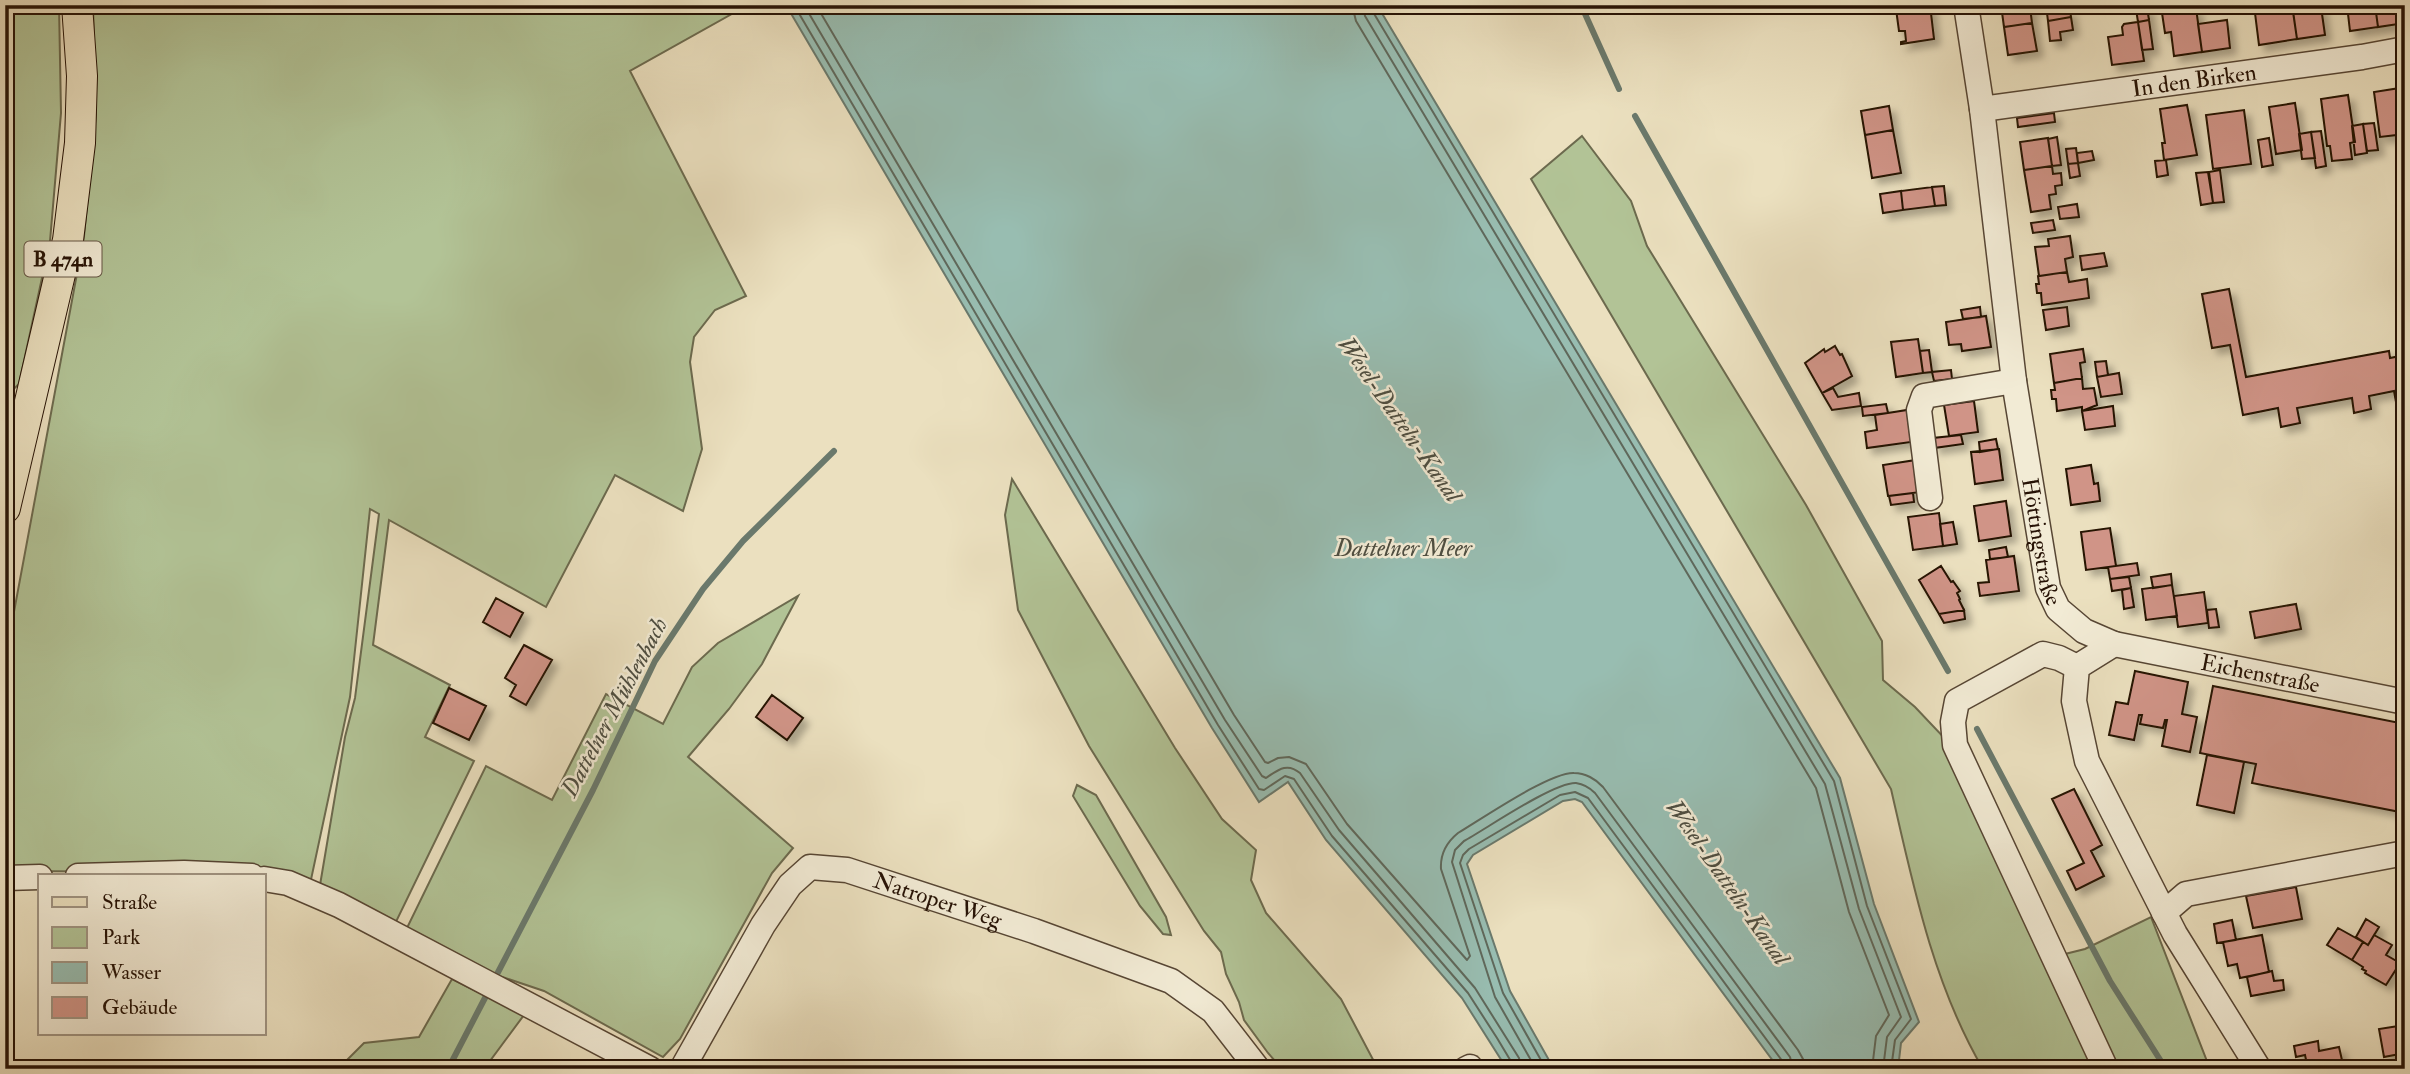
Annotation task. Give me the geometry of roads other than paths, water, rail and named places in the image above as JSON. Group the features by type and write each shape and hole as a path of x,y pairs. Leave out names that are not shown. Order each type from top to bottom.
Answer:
{"main road":[{"name":"B 474n","path":"5,508 68,240 80,144 82,76 77,5"}],"street":[{"name":"Höttingstraße","path":"1966,5 1982,109 2014,381 2048,588 2058,608 2084,632 2114,644"},
{"name":"In den Birken","path":"1982,109 2349,59 2405,48"},
{"path":"1930,498 1919,410 1924,396 2014,381"},
{"path":"2077,667 2114,644"},
{"name":"Eichenstraße","path":"2114,644 2405,702"},
{"path":"2077,667 2043,654 1957,701 1953,722 1955,745 2106,1069"},
{"path":"2077,667 2074,701 2087,761 2175,934 2259,1069"},
{"path":"2164,913 2186,894 2405,853"},
{"name":"Natroper Weg","path":"682,1069 763,925 790,885 810,867 846,870 1034,931 1171,981 1213,1012 1258,1069"},
{"path":"149,874 207,874"},
{"path":"5,878 38,877"},
{"path":"266,879 288,883 339,905 650,1069"}],"water":[{"name":"Dattelner Meer","path":"786,5 1377,5 1840,778 1874,904 1919,1022 1901,1043 1898,1069 1779,1069 1582,802 1575,799 1563,801 1473,855 1467,864 1510,991 1554,1069 1507,1069 1462,998 1326,840 1288,782 1259,802 1212,728"}],"waterway":[{"path":"1581,5 1619,89"},
{"path":"1635,116 1948,671"},
{"name":"Dattelner Mühlenbach","path":"495,978 593,790 655,661 703,589 743,541 834,451"},
{"path":"1977,729 2110,981 2166,1069"},
{"name":"Dattelner Mühlenbach","path":"448,1069 486,996"}],"water label":[{"name":"Wesel-Datteln-Kanal","path":"1400,419"},
{"name":"Wesel-Datteln-Kanal","path":"1728,882"}]}
